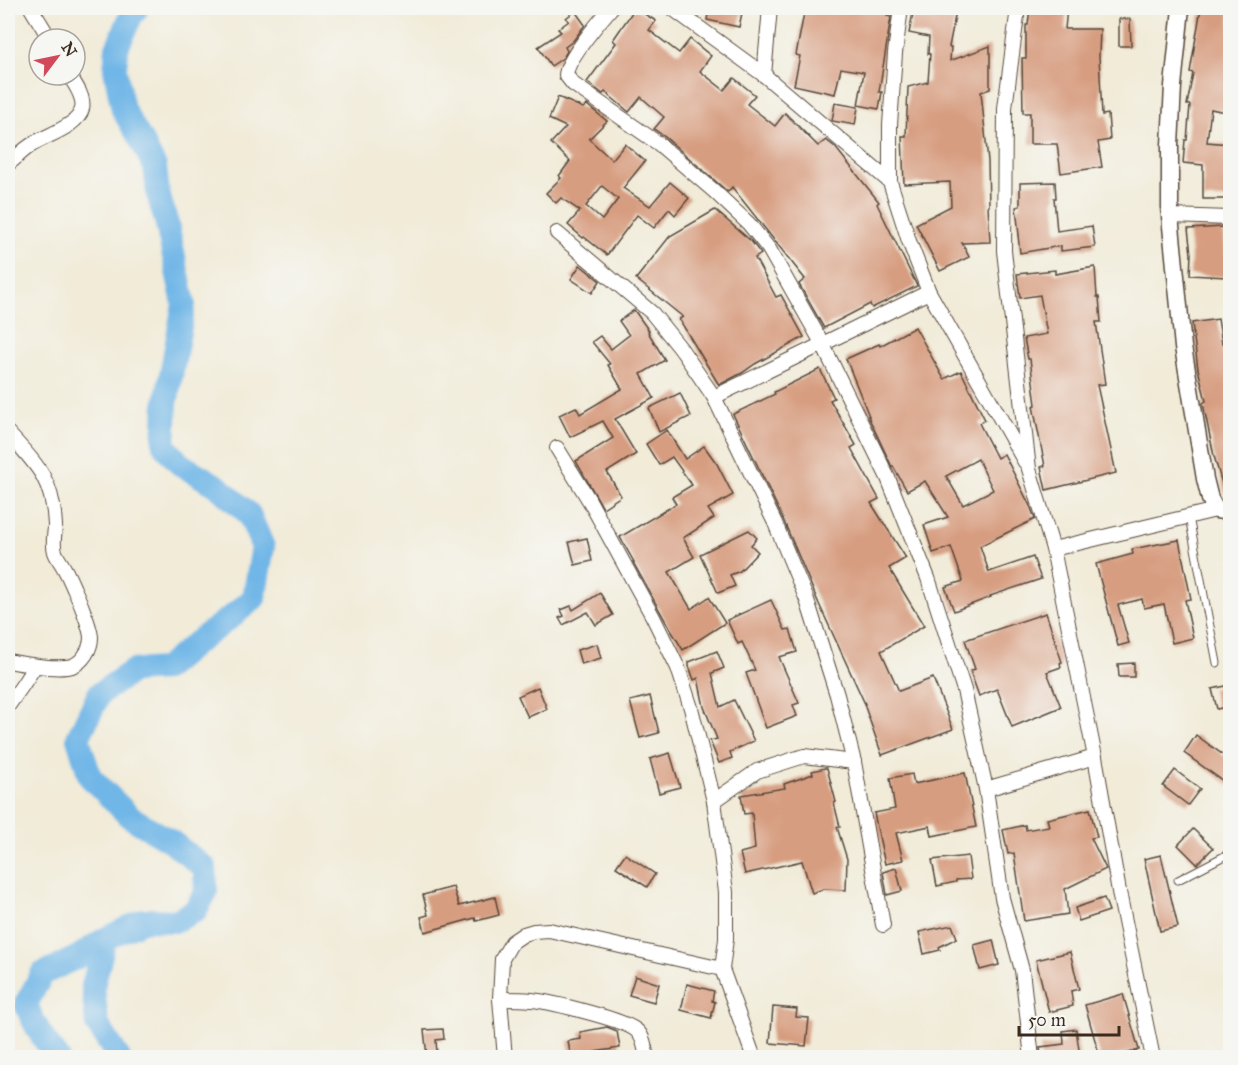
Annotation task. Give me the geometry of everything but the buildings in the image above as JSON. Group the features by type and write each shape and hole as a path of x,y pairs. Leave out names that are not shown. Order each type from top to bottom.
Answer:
{"street":[{"path":"31,8 43,27"},
{"path":"610,8 566,68 566,75 569,80 659,144 714,191 749,224 769,249 822,344 888,478 928,578 964,690 986,789 1002,898 1022,970 1032,1058"},
{"path":"672,8 764,75 890,182"},
{"path":"764,75 770,8"},
{"path":"901,8 890,125 890,182 909,241 929,292 1029,469"},
{"path":"1018,8 1005,108 1004,251 1029,469 1053,549 1153,1058"},
{"path":"1181,8 1172,109 1170,216 1183,347 1205,479 1210,499 1223,511"},
{"path":"8,164 32,144 66,127 79,117 83,108 82,99 76,87"},
{"path":"1170,216 1230,218"},
{"path":"557,233 652,313 681,349 714,397 775,523 807,600 837,695 854,762 883,925"},
{"path":"714,397 929,292"},
{"path":"8,433 36,464 47,482 55,526 53,544 56,555 80,600 91,637 84,658 74,666 34,666 8,661"},
{"path":"557,448 589,500 653,617 678,668 691,708 714,801 726,892 726,939 722,969 754,1058"},
{"path":"1053,549 1223,511"},
{"path":"8,706 34,666"},
{"path":"714,801 757,771 804,756 854,762"},
{"path":"986,789 1095,757"},
{"path":"505,1058 500,999 502,958 512,942 524,934 549,930 722,969"},
{"path":"500,999 534,1000 628,1024 638,1031 643,1040 647,1058"}],"lane":[{"path":"1189,517 1217,663"},
{"path":"1178,880 1230,853"}],"waterway":[{"path":"58,1058 39,1032 26,1004 42,974 78,957 105,939 144,920 175,921 195,911 206,892 205,868 172,842 130,817 90,777 78,738 99,694 133,671 165,669 254,598 263,547 249,514 217,486 180,464 164,445 166,403 184,304 167,224 158,194 155,167 123,110 115,69 117,48 137,8"},
{"path":"105,939 93,986 97,1024 119,1058"}]}
